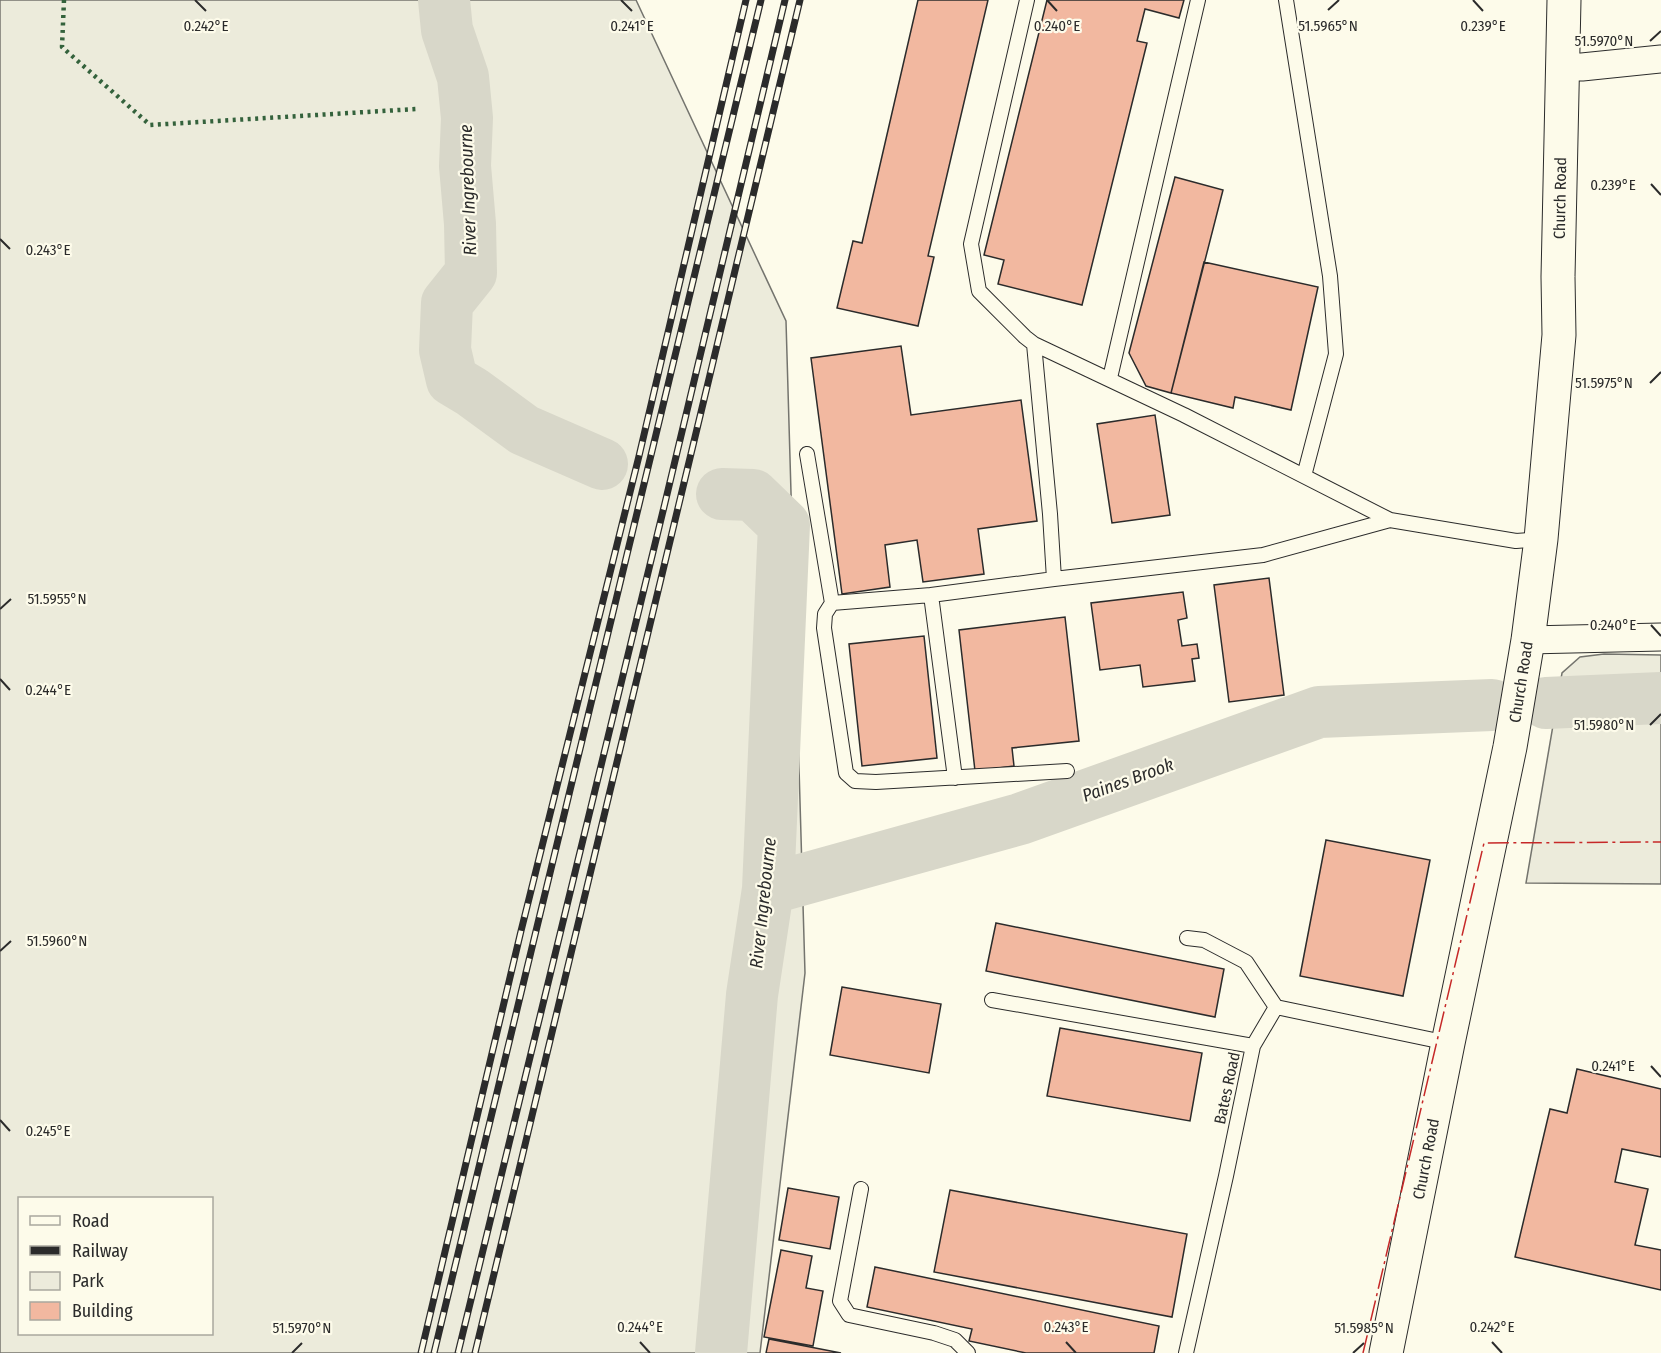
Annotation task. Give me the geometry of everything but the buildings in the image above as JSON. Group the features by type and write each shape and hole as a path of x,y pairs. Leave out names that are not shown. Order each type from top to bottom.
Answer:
{"street":[{"name":"Church Road","path":"1386,1353 1510,747 1528,640 1541,538 1559,335 1558,277 1564,0"},
{"path":"1563,67 1586,67 1661,59"},
{"path":"1528,640 1661,637"}],"lane":[{"path":"1027,0 971,244 980,291 1034,344 1110,378 1390,520 1516,541 1541,538"},
{"path":"1110,378 1198,0"},
{"path":"1286,0 1330,276 1336,354 1304,476"},
{"path":"1034,344 1054,579"},
{"path":"807,454 832,603 825,614 824,628 846,773 855,781 876,782 1067,771"},
{"path":"832,603 931,595 1263,555 1390,520"},
{"path":"931,595 955,778"},
{"path":"1187,938 1204,940 1246,962 1276,1007 1448,1043"},
{"path":"992,1000 1253,1046"},
{"name":"Bates Road","path":"1186,1353 1253,1046 1276,1007"},
{"path":"861,1189 840,1301 849,1316 934,1333 955,1340 968,1353"}],"green space":[{"path":"0,0 636,0 786,321 805,973 760,1353 0,1353"},
{"path":"1604,654 1661,655 1661,884 1526,883 1562,673 1580,657"}],"waterway":[{"name":"River Ingrebourne","path":"444,0 447,30 463,77 467,118 465,166 470,224 471,273 447,303 445,350 452,380 524,430 602,464"},
{"name":"River Ingrebourne","path":"721,1353 752,995 768,889 784,525 753,495 722,494"},
{"name":"Paines Brook","path":"1546,703 1661,698"},
{"name":"Paines Brook","path":"768,889 1020,819 1319,712 1492,705"}],"railway":[{"path":"421,1353 521,931 639,456 746,0"},
{"path":"434,1353 761,0"},
{"path":"458,1353 785,0"},
{"path":"475,1353 800,0"}],"hedge":[{"path":"64,0 62,47 150,125 416,109"}],"power":[{"path":"1363,1353 1484,843 1661,842"}]}
